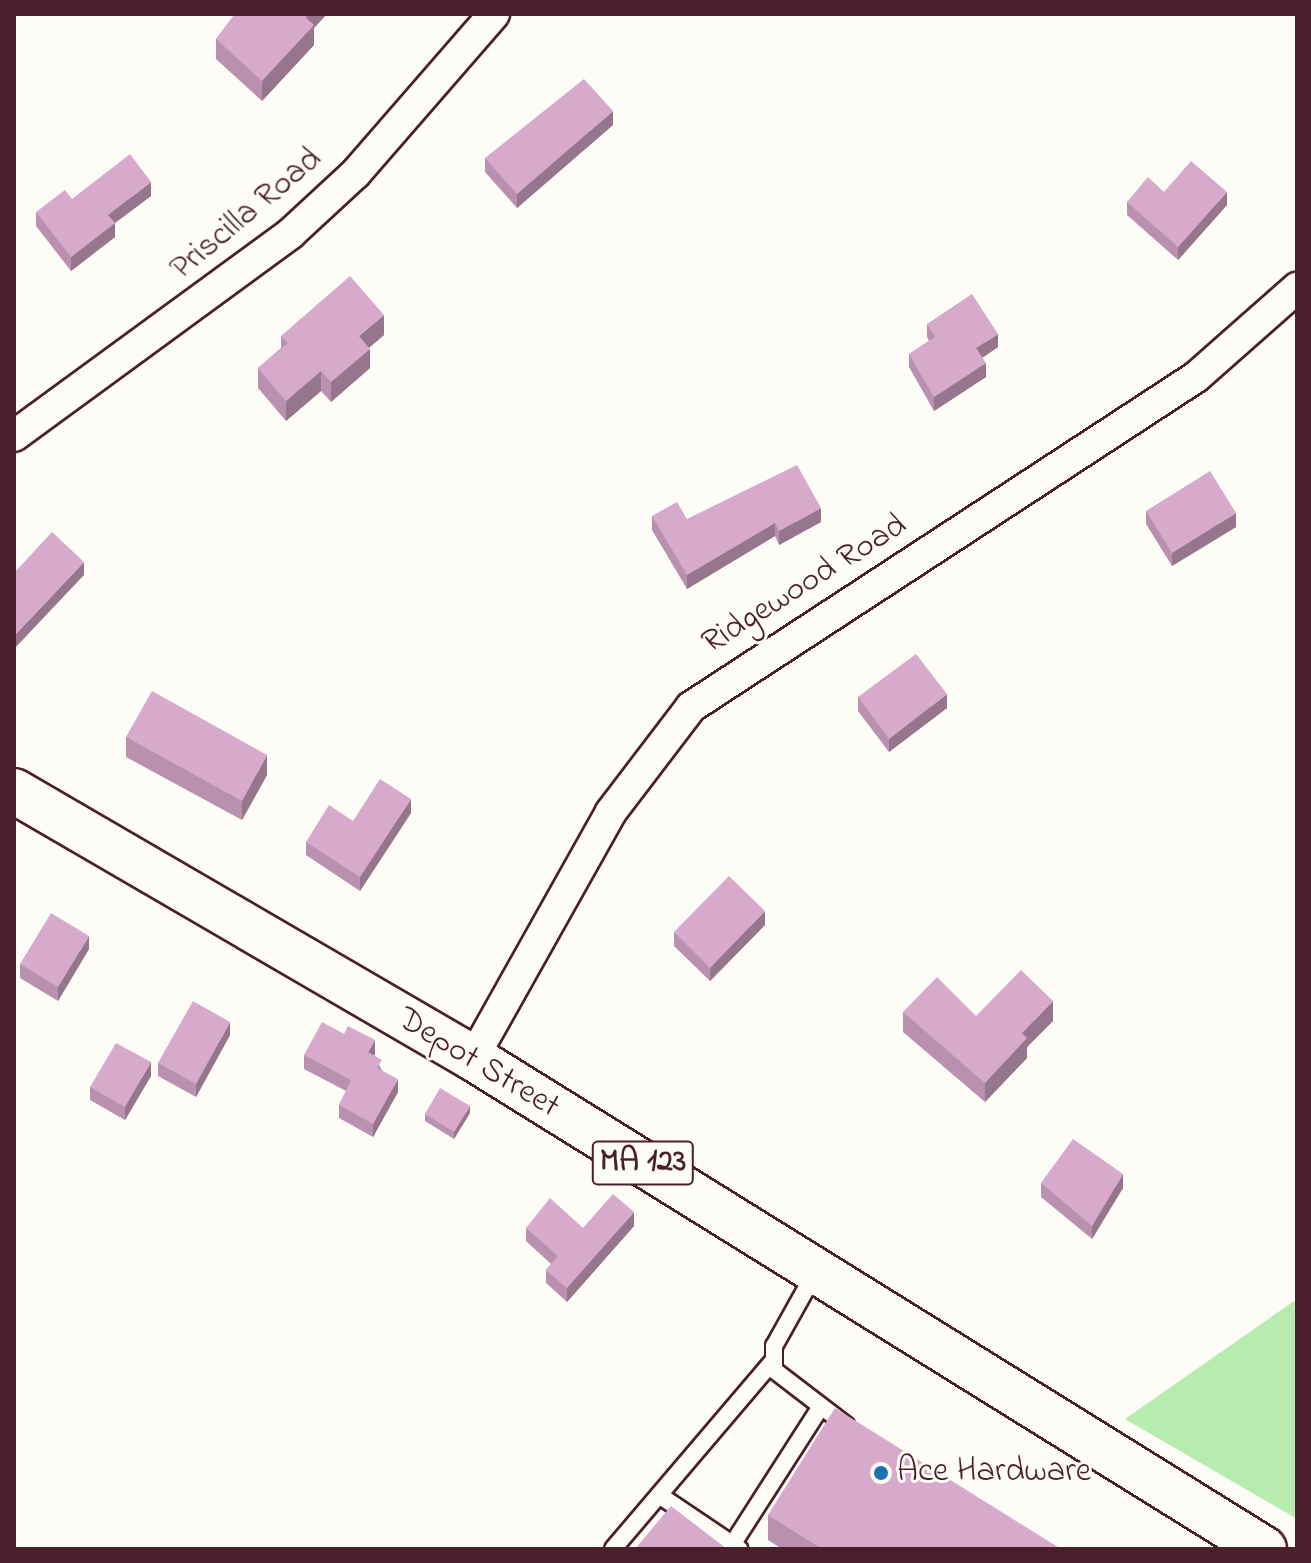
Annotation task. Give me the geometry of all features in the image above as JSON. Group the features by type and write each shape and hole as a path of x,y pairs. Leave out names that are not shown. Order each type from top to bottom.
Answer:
{"highway":[{"name":"Depot Street","path":"14,791 473,1058 817,1270 1255,1547"}],"street":[{"name":"Priscilla Road","path":"14,436 291,233 355,174 494,14"},
{"name":"Ridgewood Road","path":"473,1058 611,812 691,707 1196,377 1297,288"}],"lane":[{"path":"817,1270 774,1346 774,1370 820,1408 858,1432"},
{"path":"613,1549 773,1361"},
{"path":"659,1495 736,1547 820,1408"}],"green space":[{"path":"1297,1299 1297,1519 1125,1419"}],"building":[{"path":"235,14 309,14 305,17 314,25 262,81 216,39"},
{"path":"584,79 613,111 517,194 485,158"},
{"path":"130,154 151,182 108,215 115,223 71,257 36,212 65,190 72,199"},
{"path":"1191,161 1227,192 1178,247 1127,202 1148,177 1164,192"},
{"path":"350,276 384,315 359,336 370,349 331,382 321,371 286,401 258,368 288,343 281,336"},
{"path":"972,294 998,334 976,348 986,363 934,397 909,354 935,337 927,324"},
{"path":"797,465 821,508 779,531 775,523 687,575 652,516 677,502 687,519"},
{"path":"1210,471 1236,513 1172,553 1146,511"},
{"path":"52,532 84,562 14,636 14,573"},
{"path":"916,654 947,694 889,739 858,697"},
{"path":"152,691 267,755 242,801 126,737"},
{"path":"380,779 411,799 360,877 306,842 329,805 353,821"},
{"path":"729,876 765,911 710,968 674,932"},
{"path":"51,913 89,936 58,987 20,964"},
{"path":"1021,970 1053,1001 1022,1033 1027,1038 985,1083 903,1012 937,977 976,1016"},
{"path":"193,1001 230,1022 196,1084 158,1063"},
{"path":"322,1022 344,1034 348,1026 375,1040 368,1052 382,1060 377,1068 398,1079 373,1124 339,1105 351,1080 304,1055"},
{"path":"116,1043 151,1062 125,1107 90,1087"},
{"path":"440,1088 470,1106 454,1132 425,1114"},
{"path":"1073,1139 1123,1174 1092,1226 1041,1183"},
{"path":"613,1194 634,1212 567,1288 546,1270 558,1256 526,1228 550,1198 583,1228"},
{"path":"835,1408 1061,1549 822,1549 768,1515"},
{"path":"671,1506 727,1549 635,1549"}],"place":[{"name":"Ace Hardware","path":"881,1473"}]}
